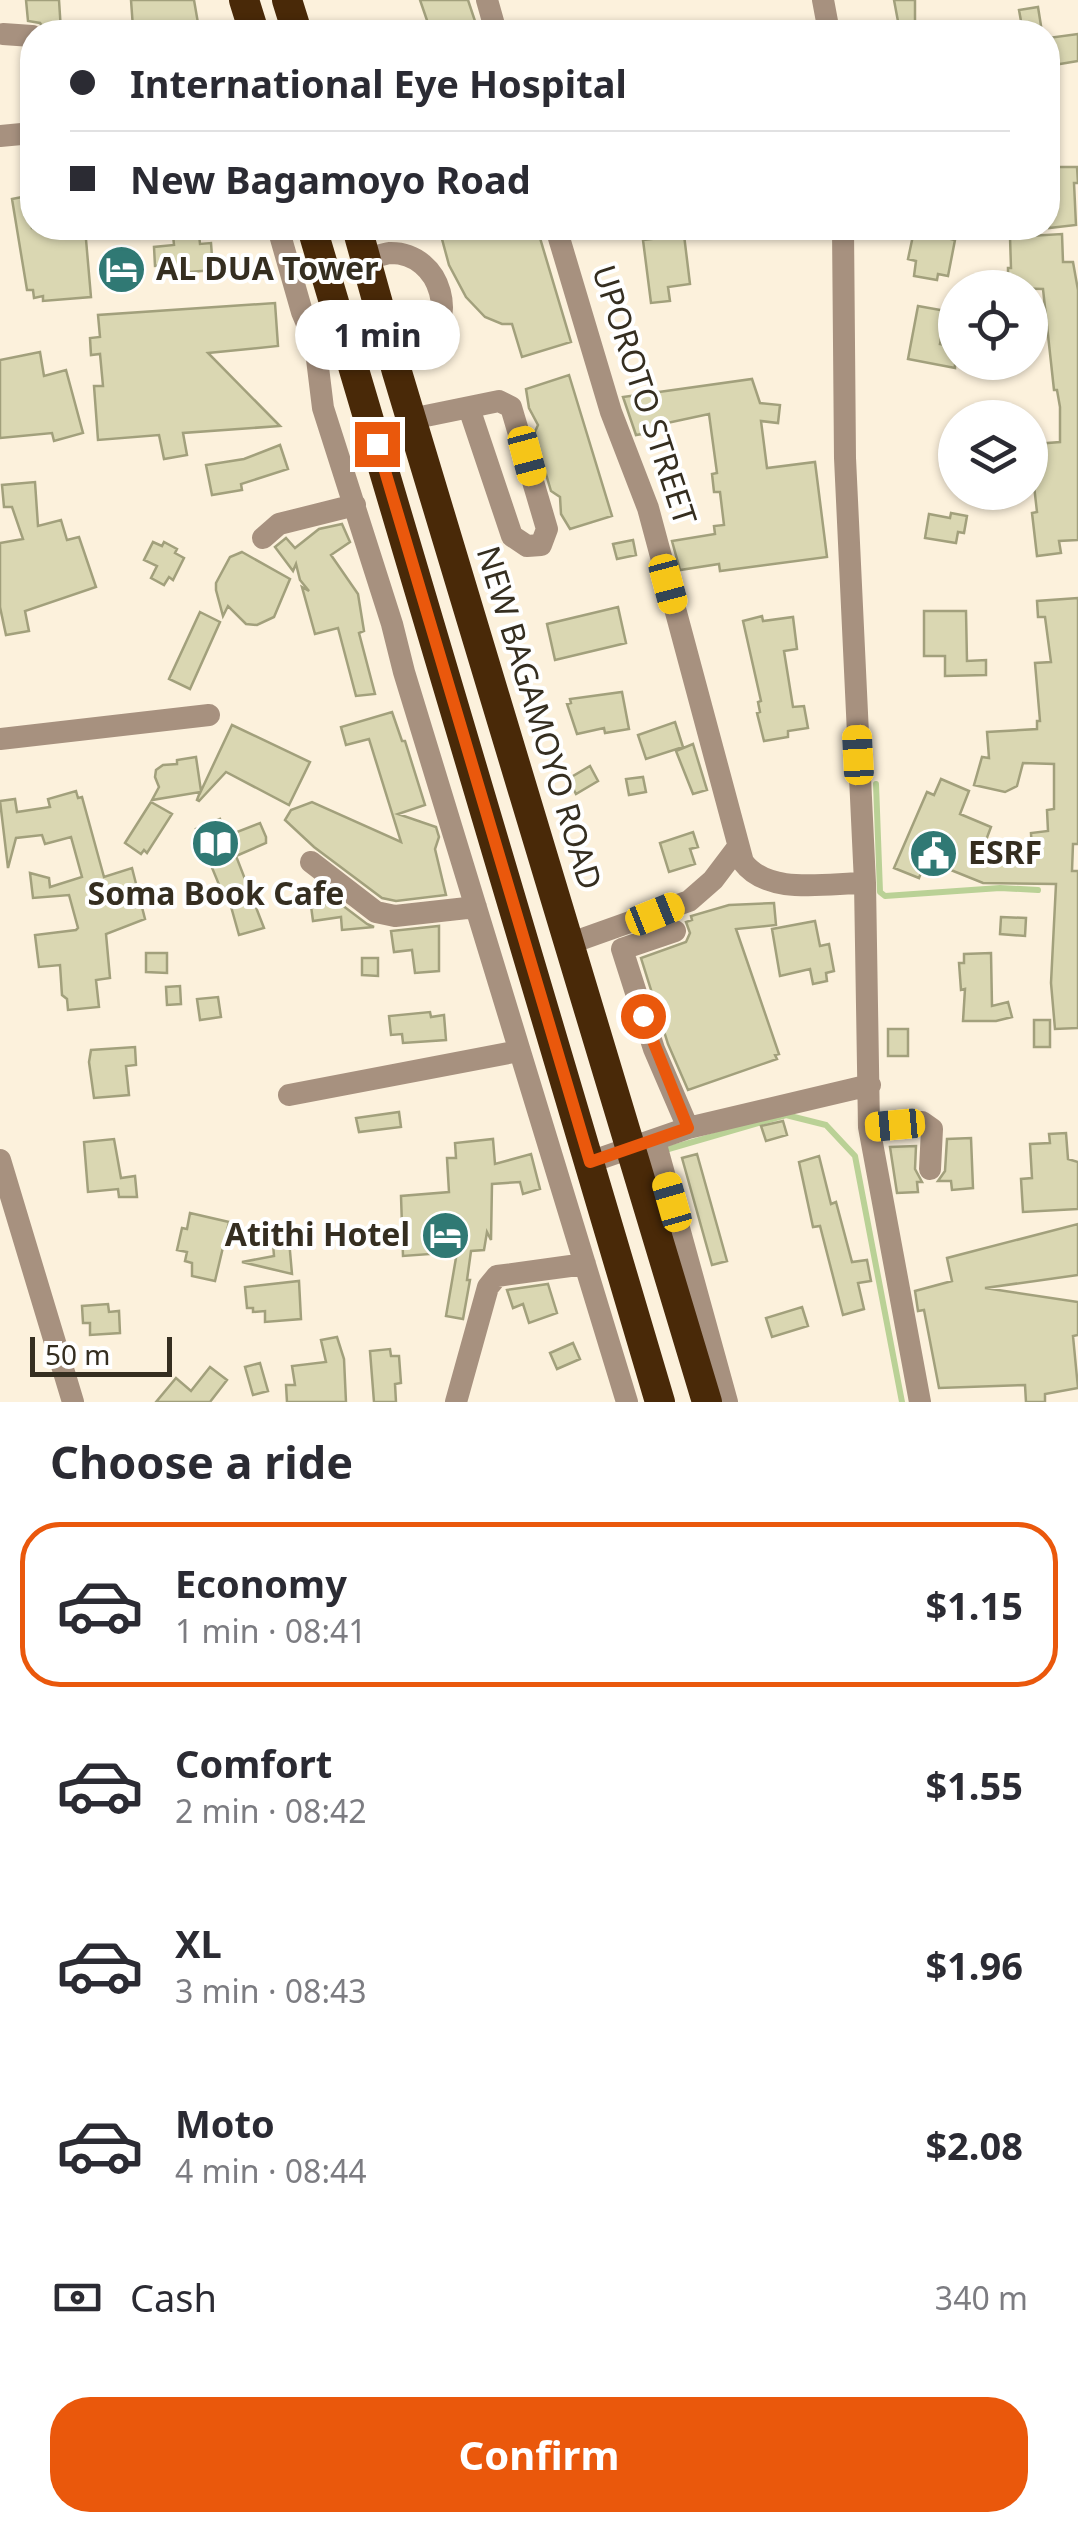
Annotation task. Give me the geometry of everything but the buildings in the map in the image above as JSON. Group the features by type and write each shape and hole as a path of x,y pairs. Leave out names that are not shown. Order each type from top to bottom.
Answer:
{"highway":[{"path":"316,240 660,1402"},
{"name":"NEW BAGAMOYO ROAD","path":"360,240 571,943 644,1145 708,1402"}],"street":[{"path":"3,34 20,35"},
{"path":"281,240 315,343 324,408 627,1402"},
{"name":"UPOROTO STREET","path":"560,240 611,412 648,508 738,847 750,872 767,881 865,883"},
{"path":"844,240 845,458 865,883 869,1127 920,1402"},
{"path":"366,259 389,253 412,257 431,271 442,292 443,315 434,337 416,353 394,359"},
{"path":"412,419 499,401 511,407 547,529 541,545 527,546 512,536 470,408"},
{"path":"263,538 279,524 355,505"},
{"path":"0,739 209,716"},
{"path":"571,943 689,901 738,847"},
{"path":"312,862 376,912 395,916 476,907"},
{"path":"675,932 622,950 654,1050 688,1128"},
{"path":"290,1095 519,1051"},
{"path":"590,1162 688,1128 870,1086"},
{"path":"869,1127 922,1122 932,1129 930,1169"},
{"path":"644,1145 727,1402"},
{"path":"0,1160 72,1402"},
{"path":"456,1402 488,1287 497,1276 585,1264"}],"waterway":[{"path":"876,784 880,892 885,896 1000,888 1038,890"},
{"path":"665,1150 786,1115 826,1125 855,1156 902,1402"}],"place":[{"name":"AL DUA Tower","path":"121,269"},
{"name":"Soma Book Cafe","path":"216,844"},
{"name":"ESRF","path":"933,853"},
{"name":"Atithi Hotel","path":"445,1235"}],"route":[{"path":"377,444 590,1162 688,1128 643,1016"}]}
